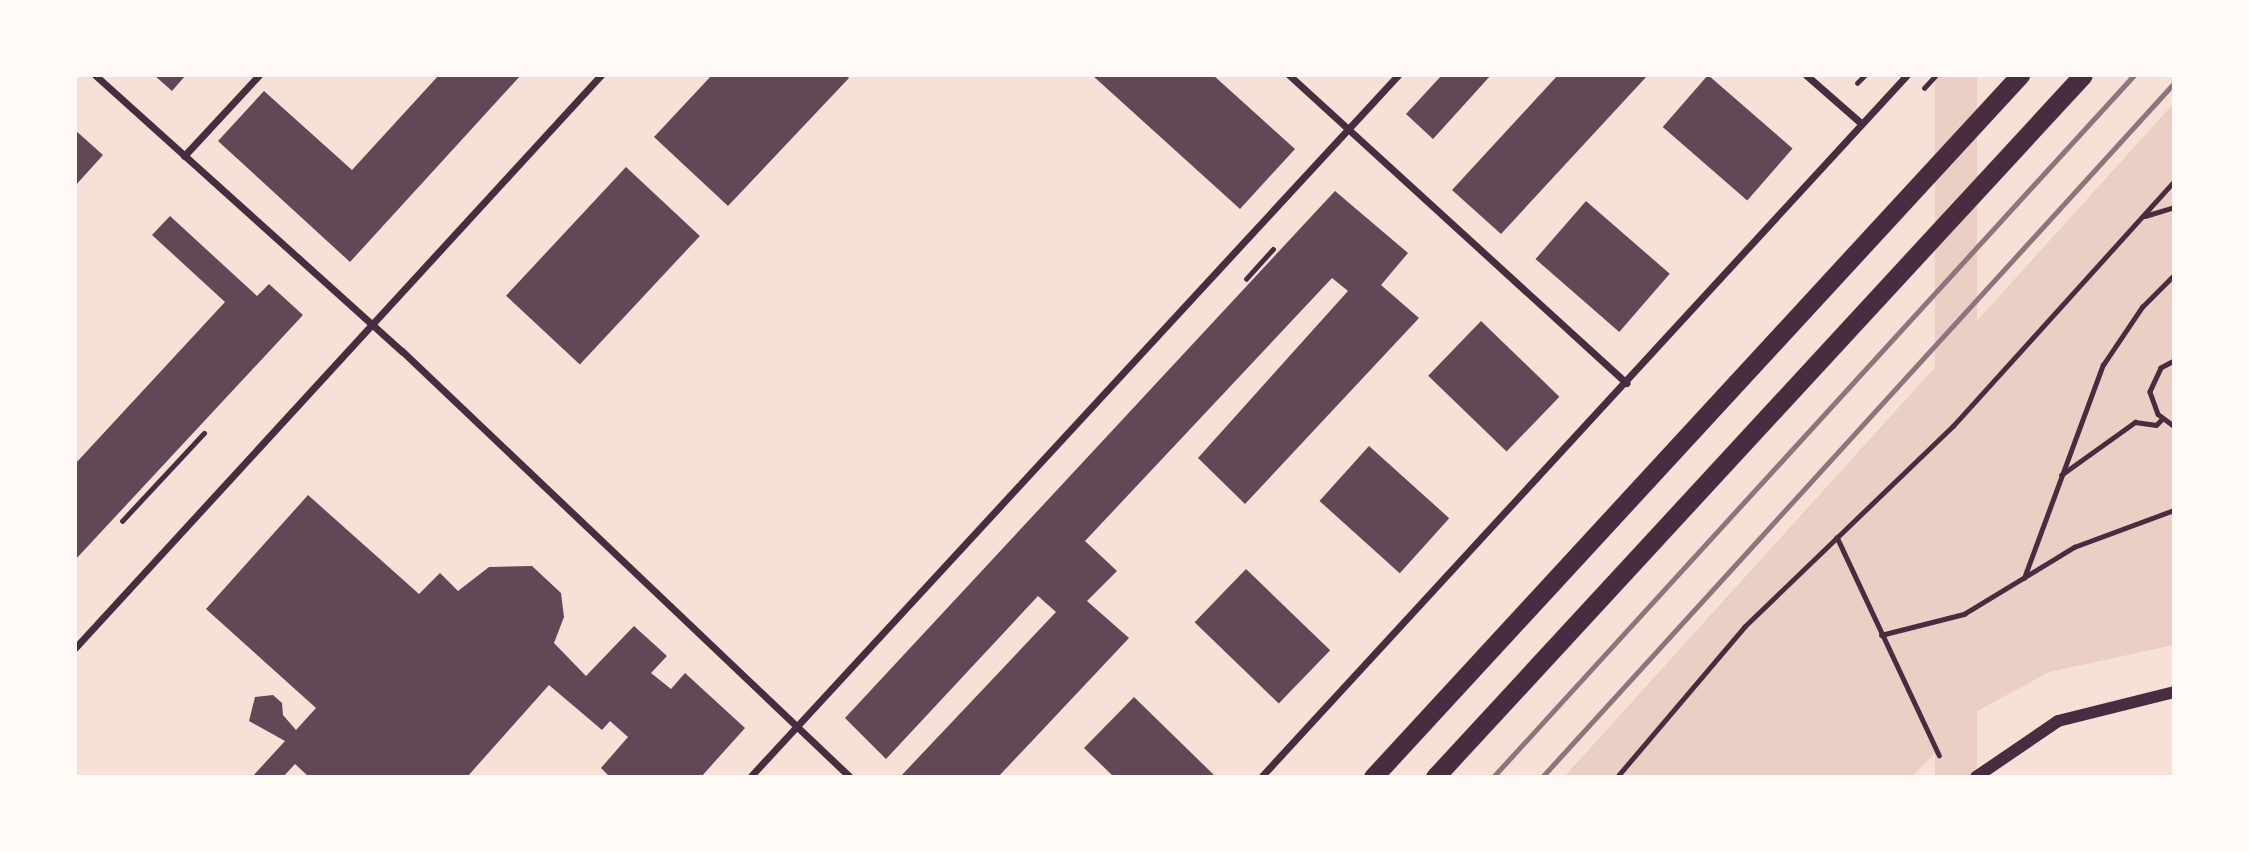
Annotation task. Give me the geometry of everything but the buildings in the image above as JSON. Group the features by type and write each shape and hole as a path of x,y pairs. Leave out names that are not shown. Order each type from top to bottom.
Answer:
{"highway":[{"path":"1373,777 2020,75"},
{"path":"1435,777 2083,75"}],"street":[{"path":"95,75 373,325 850,777"},
{"path":"184,156 259,75"},
{"path":"75,648 601,75"},
{"path":"1289,75 1626,383"},
{"path":"750,777 1398,75"},
{"path":"1806,75 1862,124"},
{"path":"1261,777 1907,75"},
{"path":"1976,777 2058,722 2174,692"}],"path":[{"path":"1857,83 1865,75"},
{"path":"1617,777 1744,627 1953,426 2174,181"},
{"path":"2145,216 2174,207"},
{"path":"1246,279 1273,249"},
{"path":"2024,578 2104,365 2142,307 2174,275"},
{"path":"2174,361 2161,368 2150,392 2162,419 2174,426"},
{"path":"2061,476 2135,422 2156,425 2162,419"},
{"path":"122,521 204,433"},
{"path":"1881,635 1964,614 2074,547 2174,510"},
{"path":"1837,537 1939,755"}],"shaded area":[{"path":"1935,75 1977,75 1977,777 1935,777"},
{"path":"2174,103 2174,645 2049,672 1972,714 1912,777 1564,777"}],"railway":[{"path":"1493,777 2134,75"},
{"path":"1542,777 2174,83"}]}
